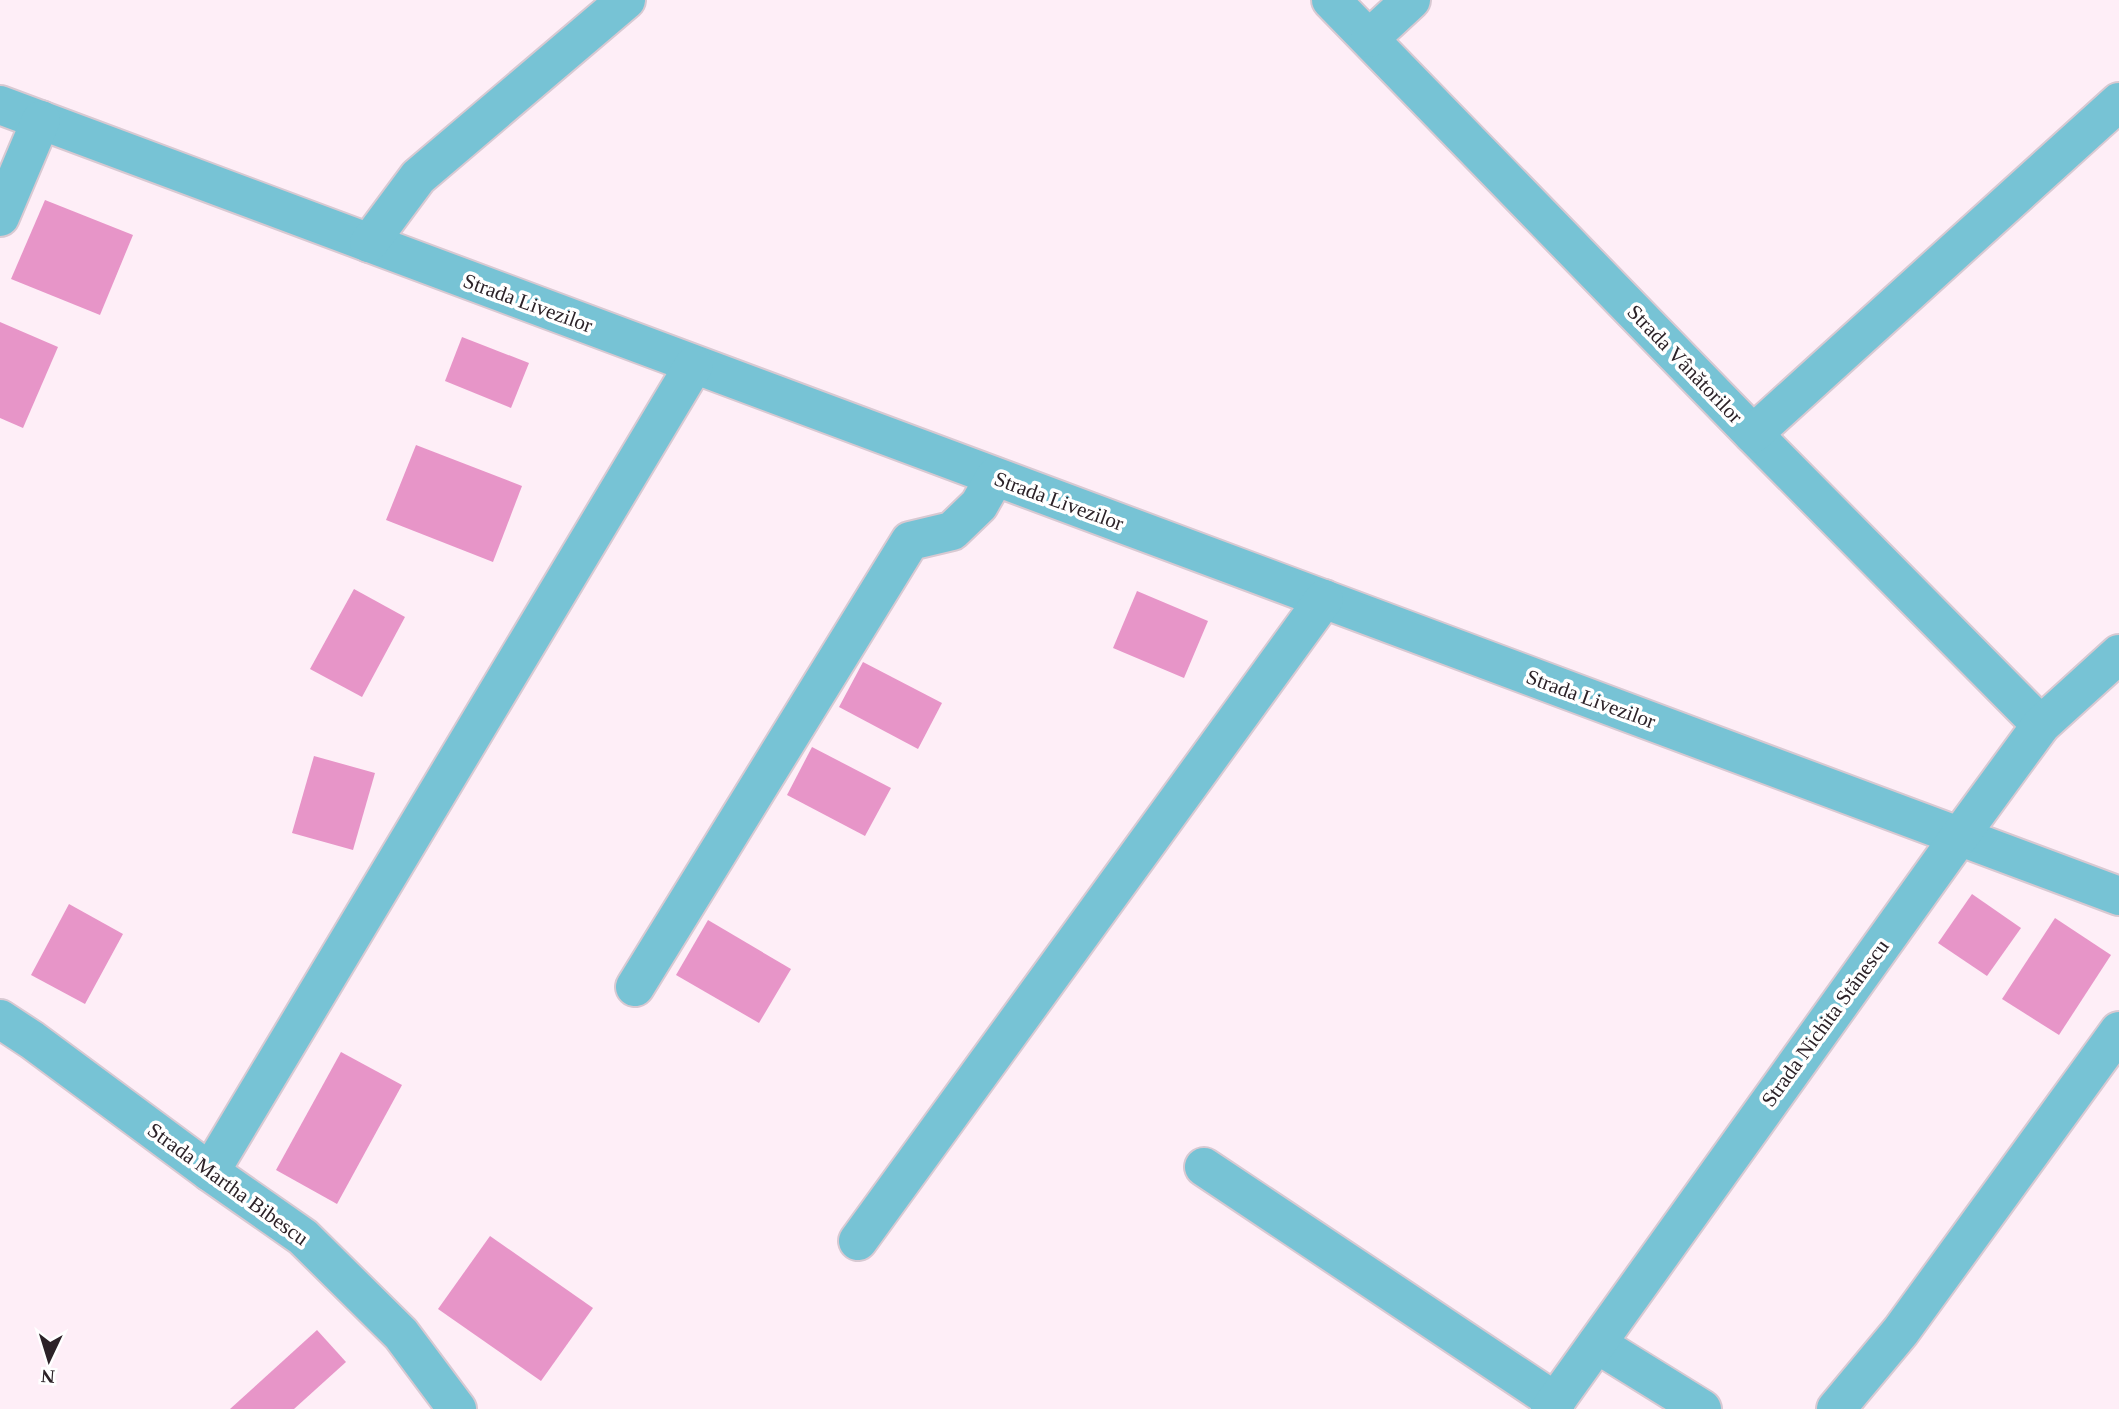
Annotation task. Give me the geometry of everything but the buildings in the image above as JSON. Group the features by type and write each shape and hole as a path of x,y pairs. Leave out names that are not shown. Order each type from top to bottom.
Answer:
{"street":[{"path":"369,243 418,177 626,0"},
{"name":"Strada Vânătorilor","path":"1331,0 1753,434 2041,725"},
{"path":"1370,38 1411,0"},
{"path":"1753,434 2119,102"},
{"name":"Strada Livezilor","path":"0,105 2119,897"},
{"path":"0,217 41,120"},
{"path":"210,1172 694,365"},
{"path":"635,987 910,541 952,531 979,506 995,477"},
{"path":"858,1241 1324,600"},
{"name":"Strada Nichita Stănescu","path":"1553,1405 2041,725 2119,654"},
{"name":"Strada Martha Bibescu","path":"0,1019 33,1040 210,1172 303,1237 401,1334 457,1409"},
{"path":"1836,1409 1901,1331 2119,1031"},
{"path":"1203,1167 1553,1405"},
{"path":"1597,1344 1702,1409"}]}
